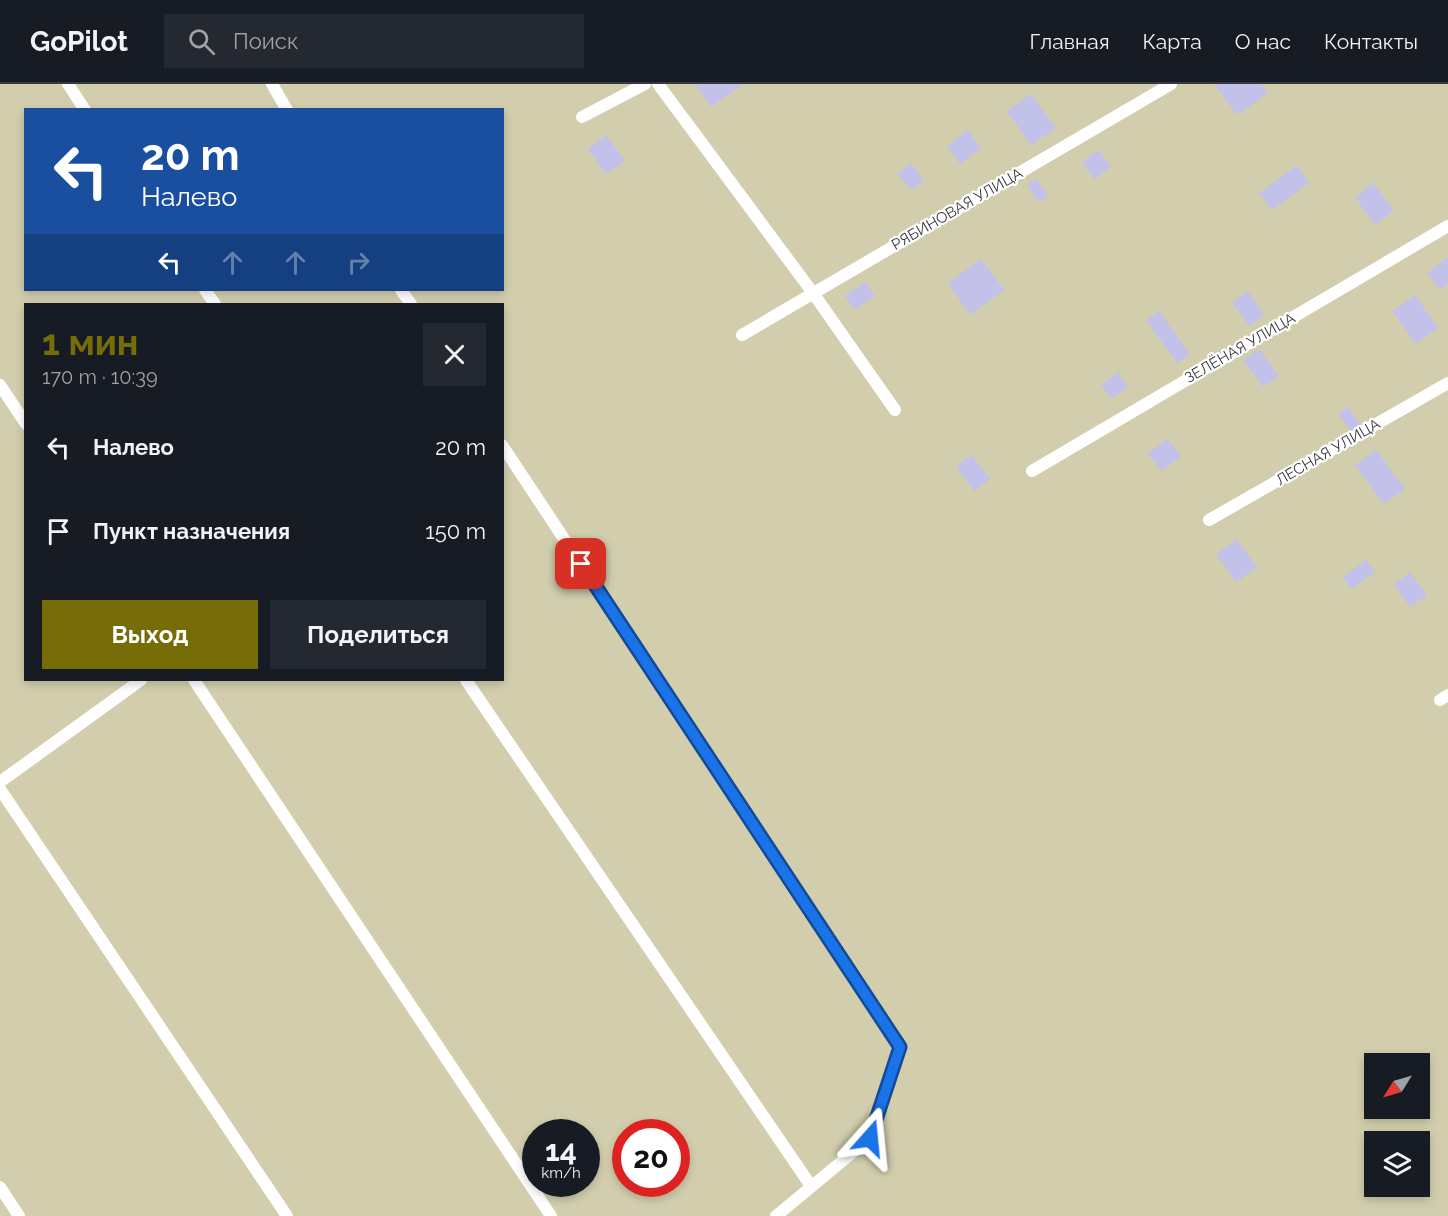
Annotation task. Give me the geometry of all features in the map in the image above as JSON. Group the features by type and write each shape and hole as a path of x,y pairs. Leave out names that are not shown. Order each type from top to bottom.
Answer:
{"lane":[{"path":"68,84 84,108"},
{"path":"272,84 286,108"},
{"path":"582,117 645,84"},
{"path":"658,84 813,293 895,410"},
{"name":"РЯБИНОВАЯ УЛИЦА","path":"742,335 1171,84"},
{"name":"ЗЕЛЁНАЯ УЛИЦА","path":"1032,471 1448,226"},
{"name":"ЛЕСНАЯ УЛИЦА","path":"1209,520 1448,383"},
{"path":"0,385 24,421"},
{"path":"504,448 900,1047 870,1138 776,1216"},
{"path":"0,782 140,681"},
{"path":"195,681 552,1216"},
{"path":"467,681 812,1186"},
{"path":"0,789 287,1216"},
{"path":"0,1187 19,1216"}],"shaded area":[{"path":"0,84 1448,84 1448,1216 0,1216"}],"building":[{"path":"743,84 711,107 696,85"},
{"path":"1214,84 1261,84 1268,93 1237,115"},
{"path":"1031,94 1056,128 1031,145 1007,111"},
{"path":"968,130 981,148 960,164 947,146"},
{"path":"606,135 625,161 606,174 588,149"},
{"path":"1099,150 1111,167 1094,179 1082,162"},
{"path":"911,163 924,181 911,190 897,173"},
{"path":"1297,165 1309,183 1272,210 1259,193"},
{"path":"1036,178 1048,196 1039,202 1027,185"},
{"path":"1374,183 1394,211 1375,225 1355,197"},
{"path":"1448,257 1448,284 1440,290 1427,273"},
{"path":"981,259 1004,290 970,315 948,283"},
{"path":"865,282 875,296 855,310 845,296"},
{"path":"1248,291 1264,315 1249,326 1232,302"},
{"path":"1415,295 1438,328 1416,344 1392,311"},
{"path":"1159,311 1190,354 1177,363 1146,320"},
{"path":"1259,349 1279,376 1263,387 1243,360"},
{"path":"1118,372 1128,387 1112,399 1101,385"},
{"path":"1348,407 1360,424 1351,431 1338,414"},
{"path":"1168,439 1181,457 1161,471 1148,453"},
{"path":"1376,450 1405,489 1384,504 1355,465"},
{"path":"972,455 990,479 974,491 956,466"},
{"path":"1237,539 1257,567 1236,582 1216,554"},
{"path":"1366,560 1375,572 1352,589 1343,577"},
{"path":"1410,572 1427,595 1410,607 1394,584"}],"route":[{"path":"581,564 900,1047 870,1138"}]}
